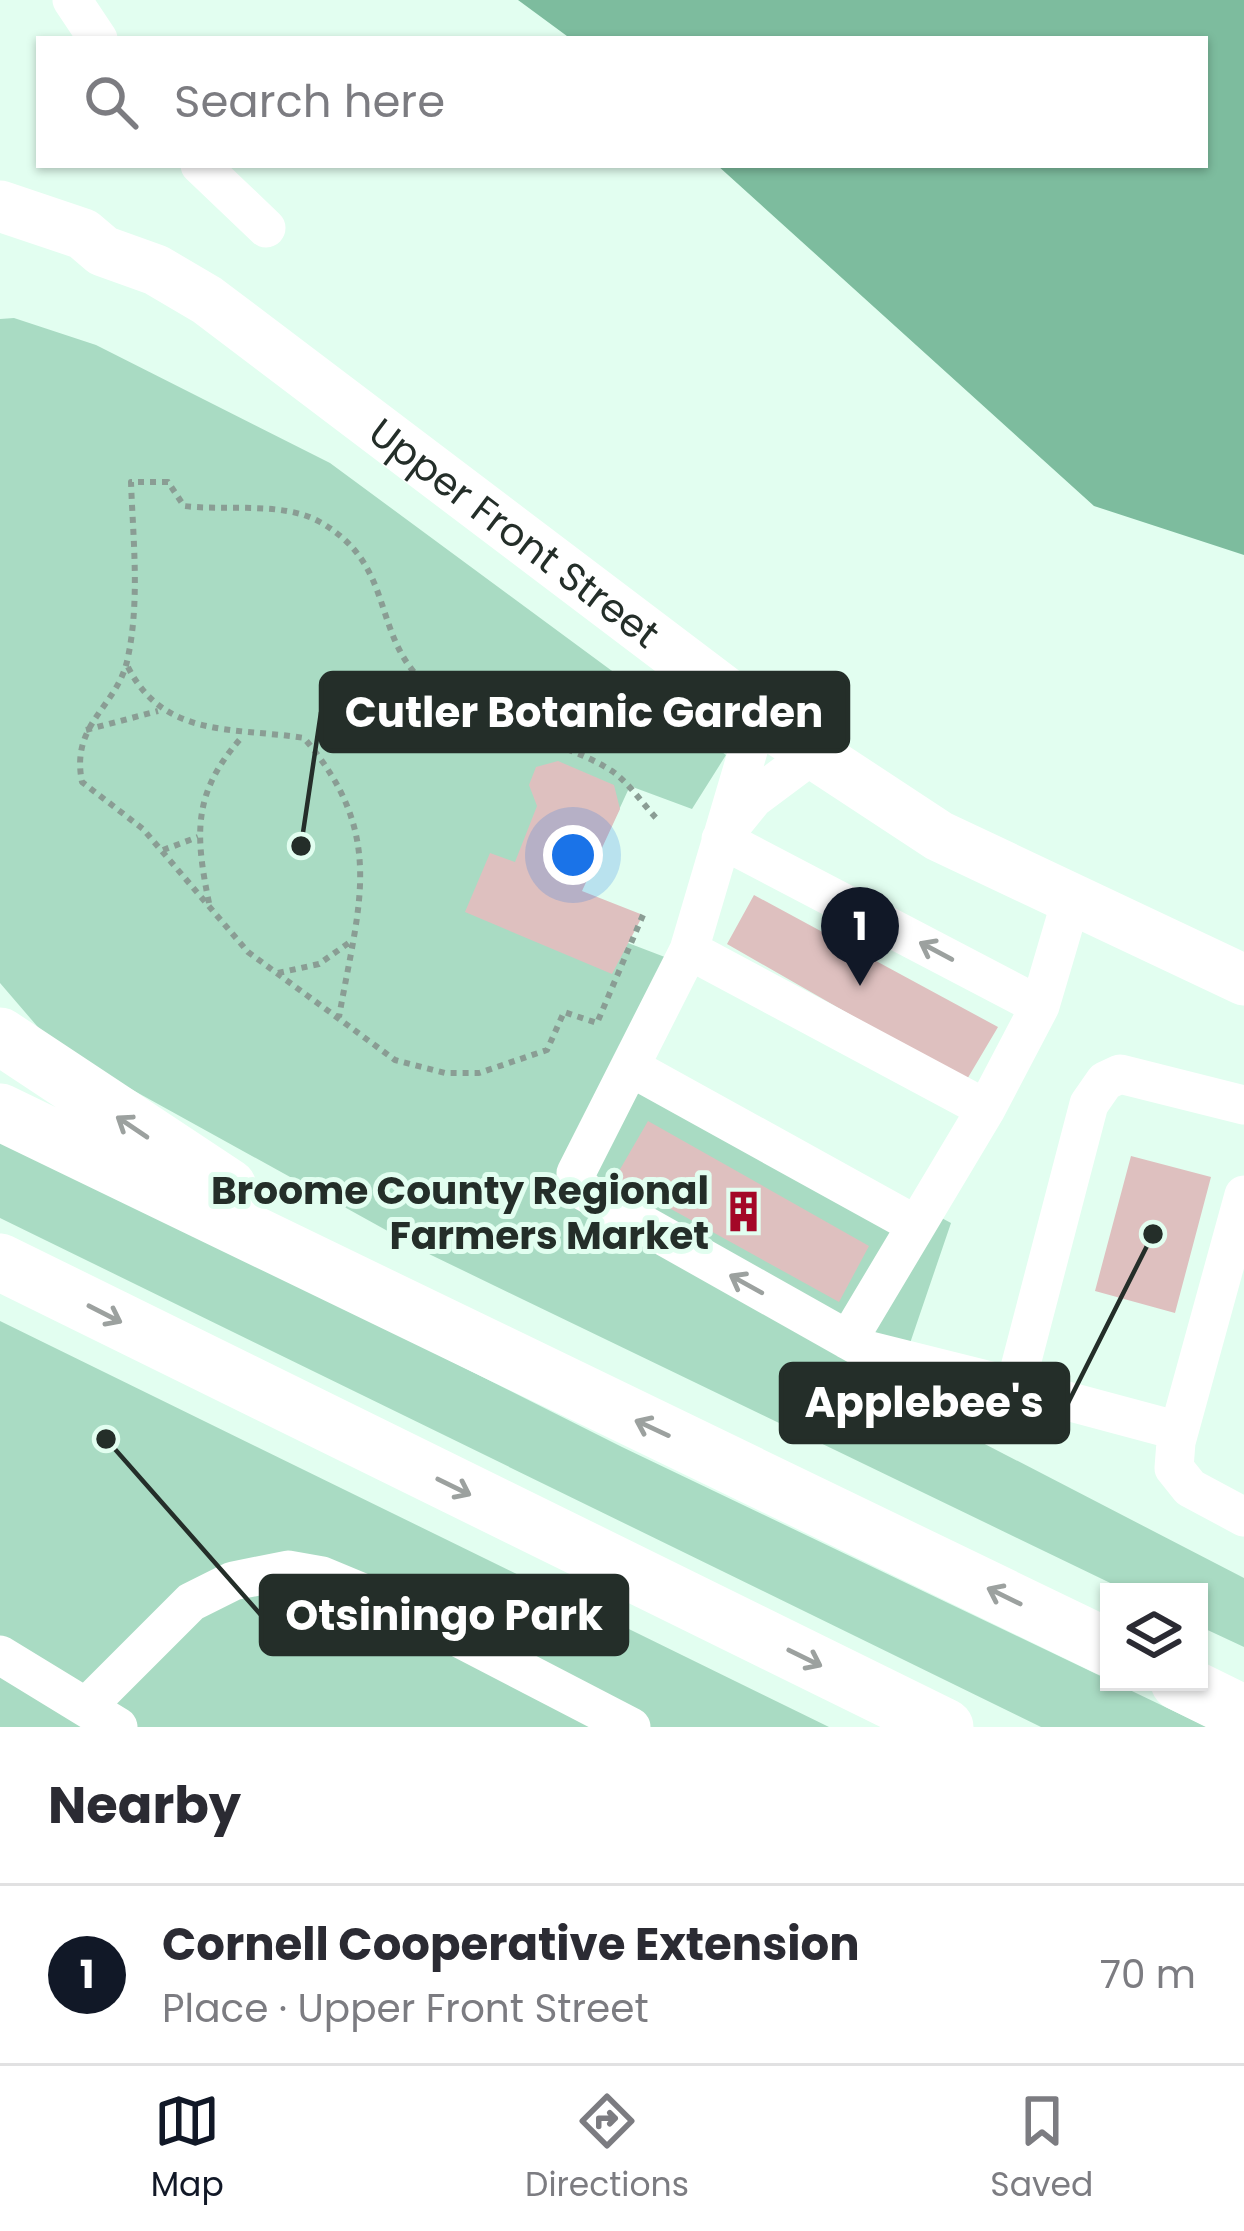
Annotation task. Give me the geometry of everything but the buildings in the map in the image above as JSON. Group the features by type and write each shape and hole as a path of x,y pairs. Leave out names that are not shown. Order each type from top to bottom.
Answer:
{"highway":[{"path":"0,1036 141,1134 403,1282 556,1383"},
{"path":"0,1112 1100,1644"},
{"path":"0,1262 945,1727"},
{"path":"1197,1691 1244,1714"}],"main road":[{"name":"Upper Front Street","path":"0,206 83,234 103,251 157,270 207,300 758,717 939,836 1244,980"},
{"name":"Upper Front Street","path":"0,245 80,257 103,251"}],"street":[{"path":"72,0 96,36"},
{"path":"203,168 266,228"},
{"path":"758,717 689,950 576,1173 580,1189 848,1340 1179,1431"},
{"path":"722,839 754,798 814,754"},
{"path":"722,839 1040,1006"},
{"path":"848,1340 986,1109 1040,1006 1071,901"},
{"path":"689,950 986,1109"},
{"path":"632,1068 916,1225"},
{"path":"1015,1388 1089,1104 1106,1082 1120,1075 1244,1105"},
{"path":"1244,1195 1179,1431 1174,1468 1190,1488 1244,1516"},
{"path":"0,1655 102,1717 190,1602 233,1581 288,1570 322,1576 411,1613 631,1727"}],"path":[{"path":"643,915 597,1023 564,1012 547,1050 479,1073 445,1073 395,1060 248,952 163,850 82,782 77,757 86,730 127,665 134,582 131,482 168,482 184,506 302,513 323,524 374,573 389,627 420,679 447,701 614,772 656,818"},
{"path":"127,665 158,711"},
{"path":"86,730 158,711 243,736 304,738 336,784 362,850 338,1017"},
{"path":"210,907 198,837 208,790 243,736"},
{"path":"163,850 198,837"},
{"path":"278,974 319,964 352,940"}],"shaded area":[{"path":"518,0 1244,0 1244,555 1094,506 720,168 1208,168 1208,36 567,36"},
{"path":"14,318 96,345 330,463 726,755 692,809 630,786 568,920 670,959 630,1052 951,1223 892,1396 1244,1578 1244,1647 1208,1630 1208,1583 1110,1583 431,1255 55,1047 0,983 0,319"},
{"path":"0,1135 622,1447 1100,1676 1100,1691 1132,1691 1207,1727 1041,1727 0,1218"},
{"path":"0,1321 829,1727 0,1727"}],"place":[{"name":"Cutler Botanic Garden","path":"301,846"},
{"name":"Cornell Cooperative Extension","path":"860,986"},
{"name":"Broome County Regional Farmers Market","path":"743,1212"},
{"name":"Applebee's","path":"1153,1234"},
{"name":"Otsiningo Park","path":"106,1439"}]}
